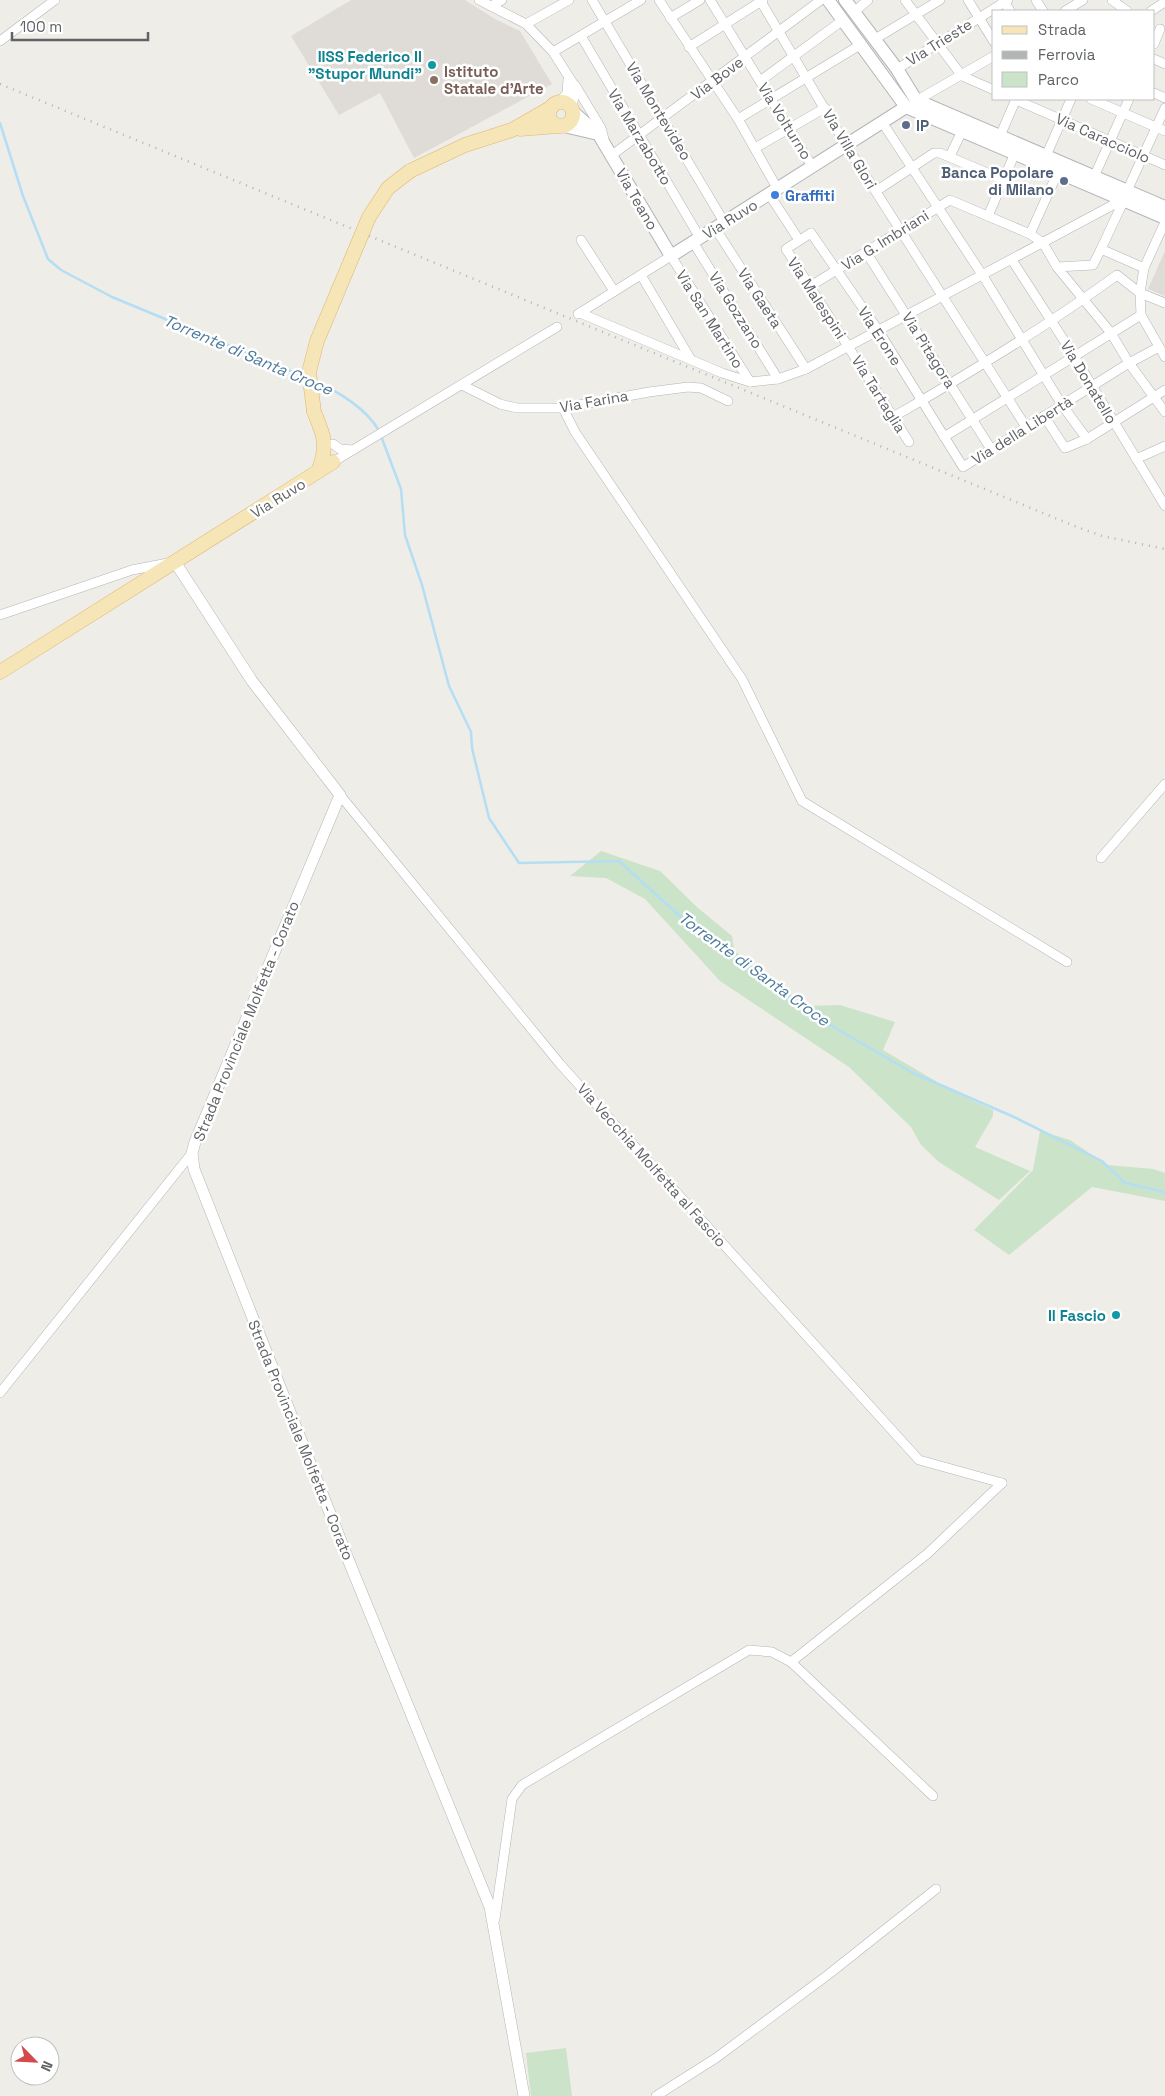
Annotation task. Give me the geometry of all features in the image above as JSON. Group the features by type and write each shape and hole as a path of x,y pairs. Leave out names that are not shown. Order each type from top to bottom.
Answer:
{"main road":[{"path":"828,0 860,45 911,104 962,131 1058,172 1165,207"},
{"path":"845,0 897,69 911,104 1000,136 1094,177 1165,218"},
{"name":"Via Ruvo","path":"670,256 911,104"},
{"path":"561,126 550,117 564,108"},
{"path":"561,126 571,120 564,108"},
{"path":"331,452 314,412 309,372 317,341 369,217 388,188 410,171 465,145 512,130 564,108"},
{"name":"Via Teano","path":"564,108 601,139 670,256"},
{"path":"512,130 561,126 583,129 601,139"},
{"name":"Via Ruvo","path":"0,672 318,472 331,452"}],"street":[{"path":"0,41 55,0"},
{"name":"Via Teano","path":"479,0 526,24 553,52 601,128 601,139"},
{"path":"491,6 502,0"},
{"path":"526,24 570,0"},
{"name":"Via Montevideo","path":"592,0 664,118 720,225"},
{"path":"553,52 641,0"},
{"path":"659,0 738,119 755,148 773,191 799,240"},
{"path":"670,18 700,0"},
{"name":"Via Volturno","path":"710,0 812,166"},
{"name":"Via Bove","path":"612,155 713,82 821,0"},
{"path":"854,12 868,0"},
{"path":"905,0 962,76 992,89"},
{"path":"875,39 940,0"},
{"path":"968,0 992,39"},
{"path":"1112,0 1126,10"},
{"path":"689,47 761,1"},
{"name":"Via Villa Glori","path":"761,1 846,145 1026,427"},
{"name":"Via Trieste","path":"897,69 1005,1"},
{"path":"1153,10 1165,2"},
{"path":"760,81 843,20"},
{"path":"1155,42 1160,29"},
{"name":"Via Marzabotto","path":"581,36 640,136 696,240"},
{"path":"738,119 860,45"},
{"path":"911,104 992,57"},
{"path":"564,108 574,96 569,77"},
{"path":"564,108 568,93 569,77"},
{"path":"1000,136 1015,100"},
{"name":"Via Caracciolo","path":"1017,100 1165,166"},
{"path":"1046,156 1071,100"},
{"path":"1092,100 1161,129"},
{"path":"1094,177 1129,100"},
{"path":"755,148 825,108"},
{"path":"1058,267 1093,265 1143,156 1161,129 1165,108"},
{"path":"882,122 982,276 1062,405 1087,439"},
{"path":"950,156 962,131"},
{"path":"876,191 934,153 950,156 1004,180"},
{"path":"988,216 1016,153"},
{"path":"1030,234 1058,172"},
{"path":"641,275 690,358 722,373 750,382 778,379 806,369 982,276 1126,195"},
{"name":"Via G. Imbriani","path":"810,287 950,200 1030,234 1043,243"},
{"path":"1165,222 1144,268 1140,293 1140,315 1165,357"},
{"name":"Via Gaeta","path":"720,225 806,369"},
{"name":"Via Erone","path":"799,240 811,232 878,330 963,467"},
{"path":"581,240 614,292"},
{"name":"Via Gozzano","path":"696,240 778,379"},
{"name":"Via Malespini","path":"799,240 786,249 848,346"},
{"path":"1043,243 1058,267 1111,333 1129,363 1165,412"},
{"path":"1101,249 1144,268"},
{"name":"Via Pitagora","path":"866,252 908,315 971,420 991,449"},
{"name":"Via Ruvo","path":"670,256 579,314 690,358"},
{"name":"Via San Martino","path":"670,256 750,382"},
{"name":"Via Donatello","path":"1012,260 1074,356 1165,506"},
{"path":"893,417 986,362 1083,300 1117,275 1140,293 1165,302"},
{"path":"944,437 1140,315"},
{"name":"Via Ruvo","path":"331,452 360,448 558,327"},
{"name":"Via Tartaglia","path":"848,346 909,442"},
{"name":"Via della Libertà","path":"963,467 1129,363 1159,347"},
{"name":"Via Farina","path":"462,386 500,404 517,408 563,408 649,392 688,387 701,388 728,401"},
{"path":"1044,416 1065,448 1087,439 1165,390"},
{"path":"563,408 576,432 742,679 802,801 1067,962"},
{"path":"1136,459 1165,446"},
{"path":"331,452 360,448"},
{"path":"0,615 132,570 175,562 264,697 340,794"},
{"path":"1102,858 1165,784"},
{"name":"Strada Provinciale Molfetta - Corato","path":"340,794 192,1153 194,1169 353,1573 490,1907 524,2096"},
{"name":"Via Vecchia Molfetta al Fascio","path":"340,794 560,1064 918,1460 1002,1482 927,1554 791,1662"},
{"path":"0,1393 192,1153"},
{"path":"494,1923 512,1799 522,1785 749,1650 772,1652 791,1662 933,1796"},
{"path":"656,2096 716,2058 814,1986 936,1889"}],"shaded area":[{"name":"Istituto Statale d'Arte","path":"351,0 465,0 495,19 520,31 552,84 414,158 380,93 339,115 291,36"},
{"path":"1165,251 1165,296 1148,289"}],"green space":[{"path":"601,851 660,871 698,908 732,936 734,949 742,959 807,1006 840,1005 895,1022 883,1050 954,1092 993,1110 993,1116 975,1147 1030,1171 999,1200 939,1162 921,1145 911,1127 849,1067 720,981 645,899 606,878 570,876"},
{"path":"1040,1131 1070,1140 1107,1165 1153,1169 1165,1173 1165,1201 1092,1187 1009,1255 974,1230 1033,1170"},
{"path":"566,2048 572,2096 531,2096 526,2053"}],"waterway":[{"name":"Torrente di Santa Croce","path":"0,123 23,196 48,259 61,270 112,297 305,377"},
{"name":"Torrente di Santa Croce","path":"315,382 333,390 360,408 379,431"},
{"name":"Torrente di Santa Croce","path":"381,436 401,489 405,535 422,585 449,686 471,732 472,748 489,818 519,863 619,861 694,929 825,1022 913,1073 1014,1117 1102,1161 1125,1183 1165,1192"}],"railway":[{"path":"0,84 1077,527 1102,536 1165,549"}],"place":[{"name":"IISS Federico II \"Stupor Mundi\"","path":"432,65"},
{"name":"Istituto Statale d'Arte","path":"434,80"},
{"name":"IP","path":"906,125"},
{"name":"Banca Popolare di Milano","path":"1064,181"},
{"name":"Graffiti","path":"775,195"},
{"name":"Il Fascio","path":"1116,1315"}]}
